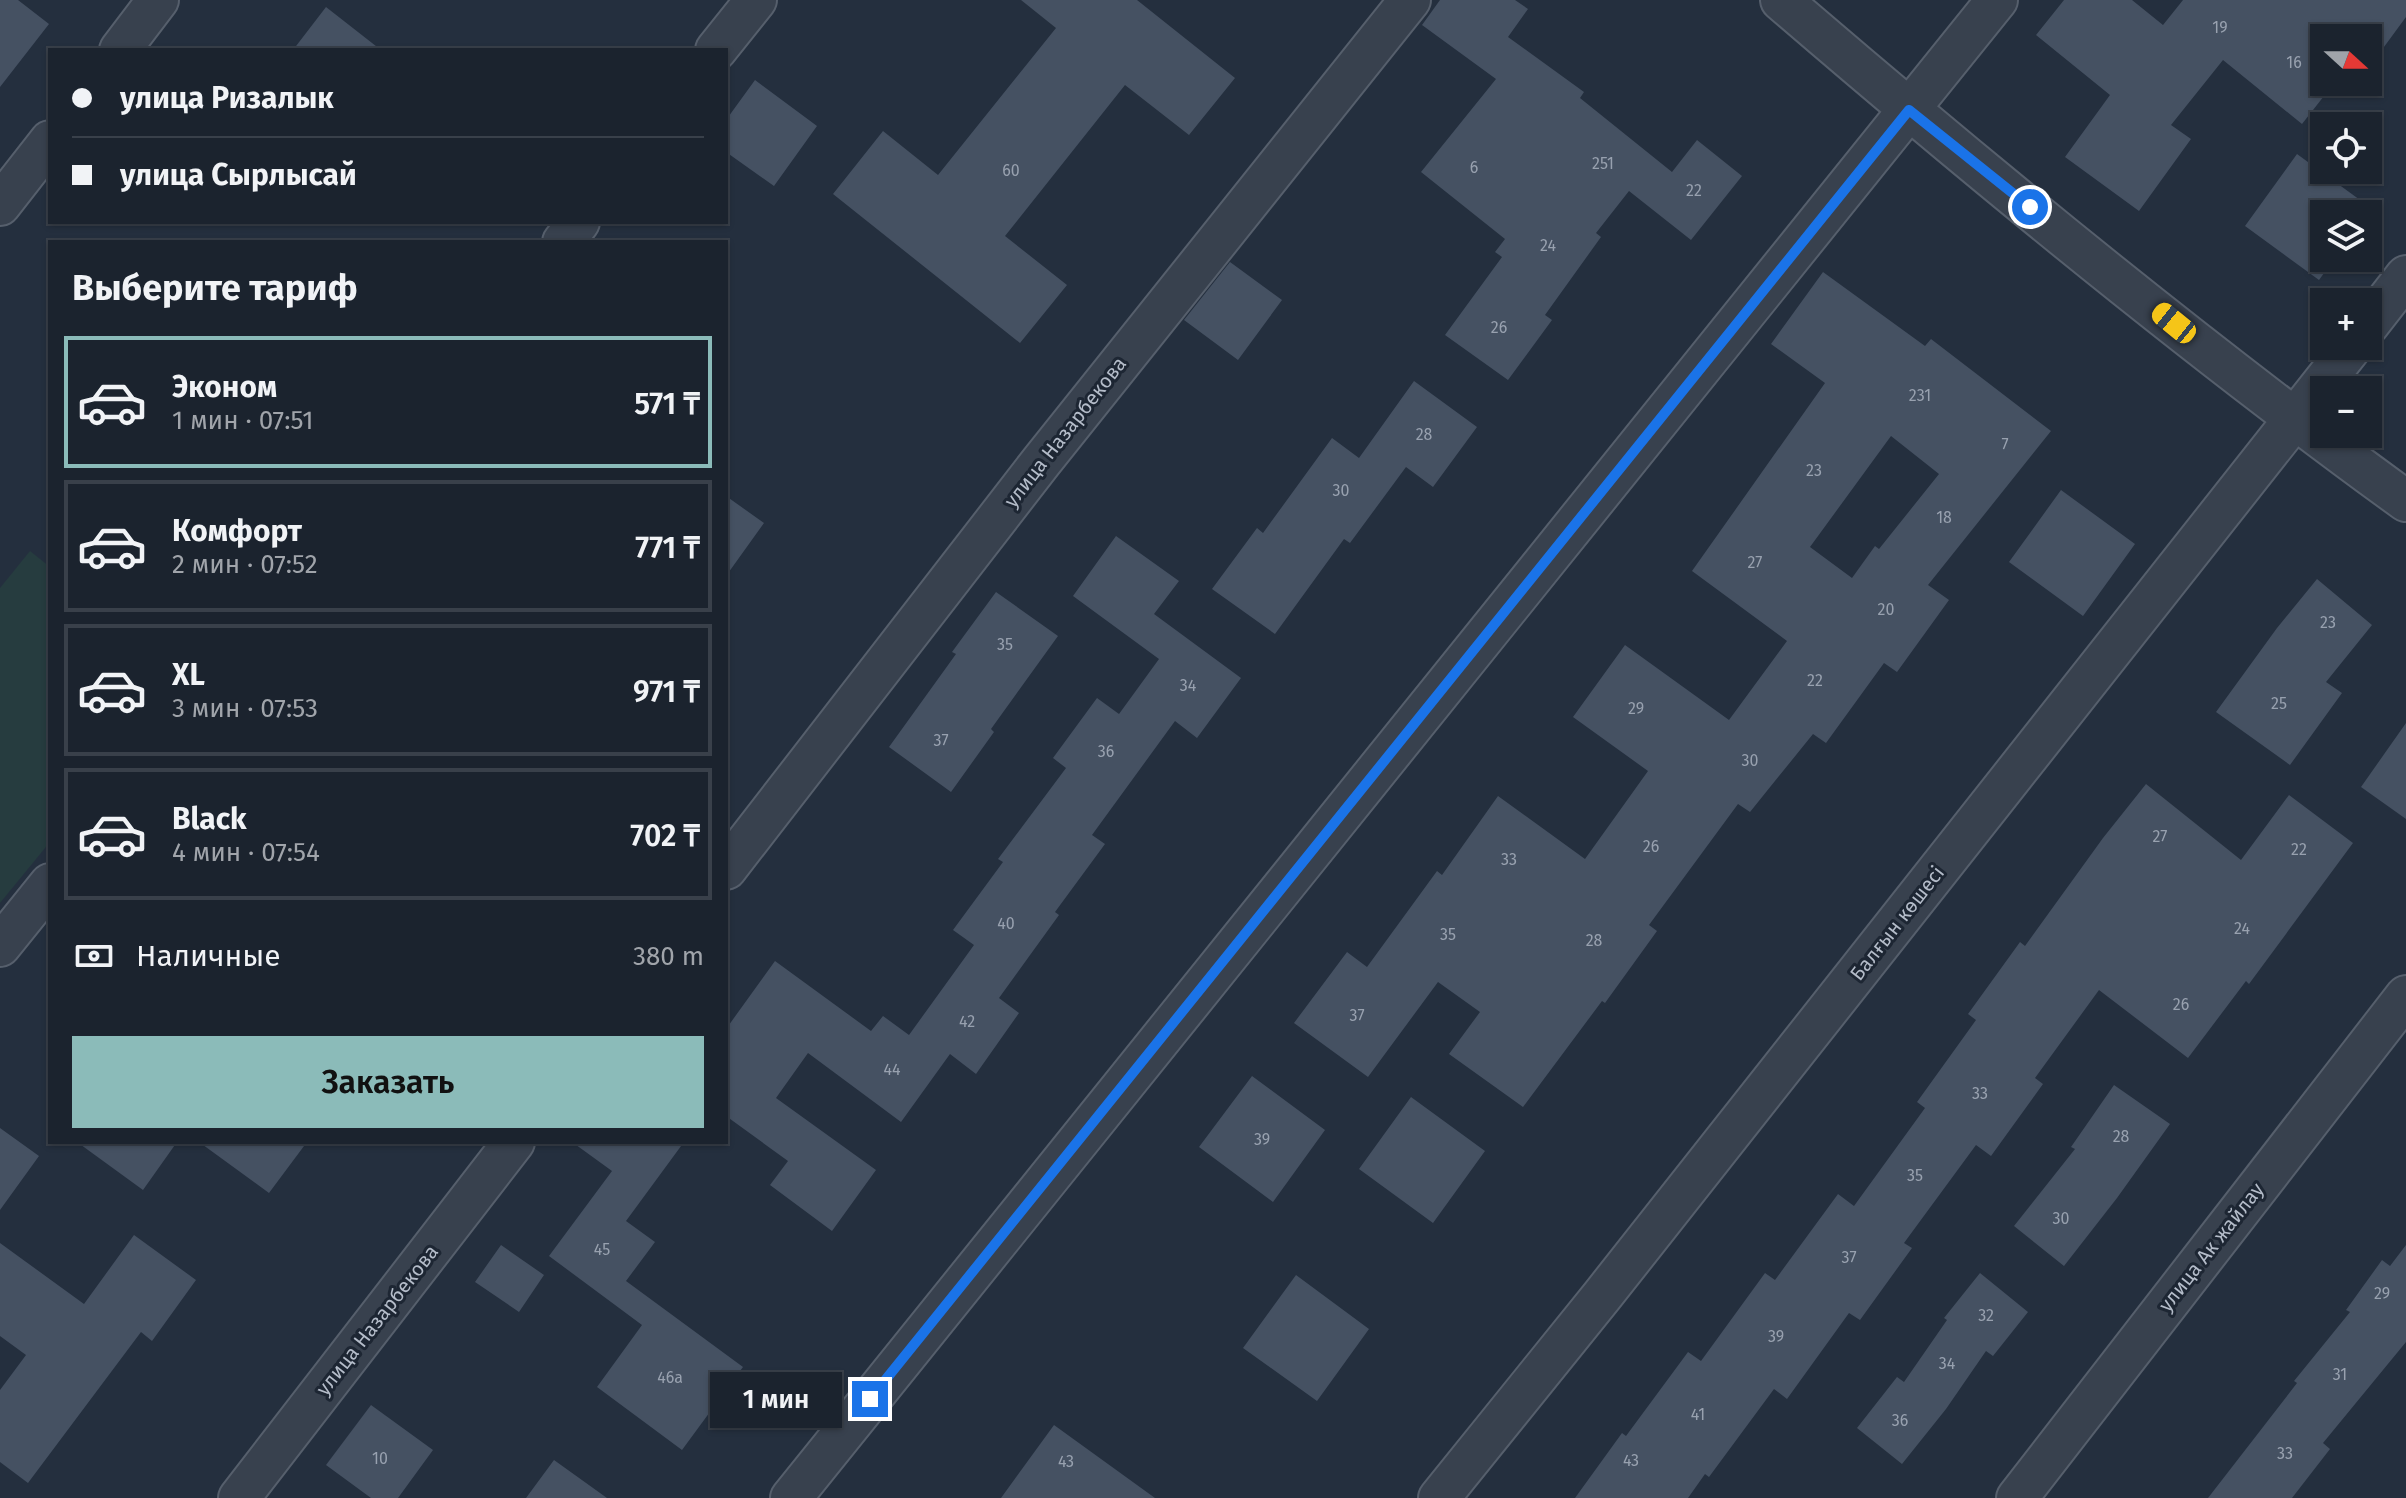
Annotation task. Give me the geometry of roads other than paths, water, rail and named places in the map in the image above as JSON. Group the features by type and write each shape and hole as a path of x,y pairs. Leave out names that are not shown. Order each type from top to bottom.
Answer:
{"street":[{"path":"122,48 158,0"},
{"path":"718,48 756,0"},
{"name":"улица Назарбекова","path":"728,866 1041,462 1410,0"},
{"path":"1781,0 1909,110 2295,420 2406,501"},
{"path":"791,1498 1997,0"},
{"path":"3,195 48,143"},
{"path":"565,240 577,224"},
{"path":"2382,307 2406,276"},
{"name":"Балғын көшесі","path":"1439,1498 2341,360"},
{"path":"0,946 48,886"},
{"name":"улица Ак жайлау","path":"2017,1498 2406,996"},
{"name":"улица Назарбекова","path":"239,1498 512,1144"}]}
